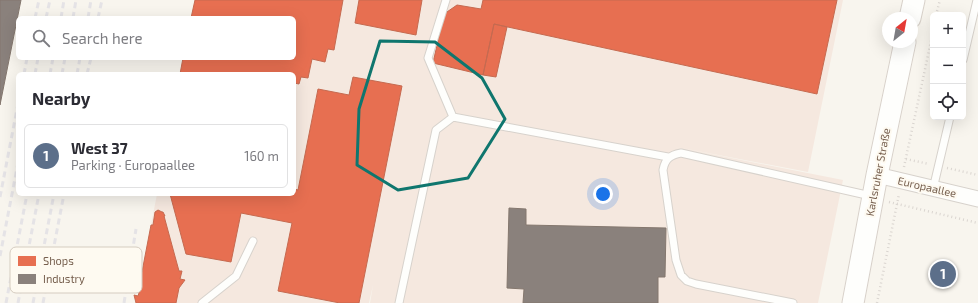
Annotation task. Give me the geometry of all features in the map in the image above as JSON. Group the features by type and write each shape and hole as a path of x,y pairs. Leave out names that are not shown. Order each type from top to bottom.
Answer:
{"main road":[{"path":"911,12 914,0"},
{"name":"Karlsruher Straße","path":"853,303 877,175 904,48"}],"street":[{"name":"Europaallee","path":"877,175 978,199"}],"lane":[{"path":"446,0 428,58 453,117"},
{"path":"966,48 976,0"},
{"path":"399,303 436,130 453,117 668,157"},
{"path":"933,189 949,120"},
{"path":"792,303 687,282 681,275 676,260 663,170 664,163 668,157 681,153 873,196"},
{"path":"202,303 236,276 253,241"}],"path":[{"path":"937,12 940,0"},
{"path":"897,205 978,223"}],"highlighted area":[{"path":"380,41 435,42 482,78 505,119 468,178 398,190 357,165 359,109"}],"shaded area":[{"path":"195,0 843,0 808,172 671,146 843,180 818,303 370,303 373,285 369,303 136,303 138,293 142,293 142,272 157,196 296,196 296,72 294,72 294,60 296,60 296,16 191,16"}],"building: Shops":[{"path":"195,0 343,0 334,50 328,49 325,62 312,59 308,78 301,77 299,84 296,83 296,72 180,72 183,60 296,60 296,16 191,16"},
{"path":"359,0 422,0 416,35 355,23"},
{"path":"483,0 837,0 817,94 494,24 483,75 433,63 444,14 457,5 481,9"},
{"path":"494,24 507,27 496,77 483,75"},
{"path":"353,77 402,86 359,303 340,303 278,291 292,223 241,213 231,262 186,254 171,196 296,196 296,190 298,190 318,89 349,95"},
{"path":"158,210 163,212 165,216 179,271 182,271 180,279 185,280 179,288 176,303 136,303 134,295 138,296 139,293 142,293 142,272 155,212"}],"building: Industry":[{"path":"0,0 21,0 18,16 16,16 16,25 0,105"},
{"path":"509,208 526,209 526,225 666,228 665,277 658,277 658,303 523,303 524,289 507,288"}],"railway":[{"path":"35,16 39,0"},
{"path":"46,16 50,0"},
{"path":"61,16 64,0"},
{"path":"73,16 76,0"},
{"path":"88,16 91,0"},
{"path":"98,16 102,0"},
{"path":"24,72 27,60"},
{"path":"35,72 38,60"},
{"path":"50,72 53,60"},
{"path":"62,72 65,60"},
{"path":"77,72 80,60"},
{"path":"88,72 90,60"},
{"path":"0,197 16,114"},
{"path":"0,256 16,173"},
{"path":"17,247 27,196"},
{"path":"29,247 39,196"},
{"path":"44,247 54,196"},
{"path":"54,247 64,196"},
{"path":"133,247 136,229"},
{"path":"6,303 10,282"},
{"path":"18,303 20,293"},
{"path":"33,303 35,293"},
{"path":"43,303 45,293"},
{"path":"124,303 126,293"}],"place":[{"name":"West 37","path":"943,274"}]}
